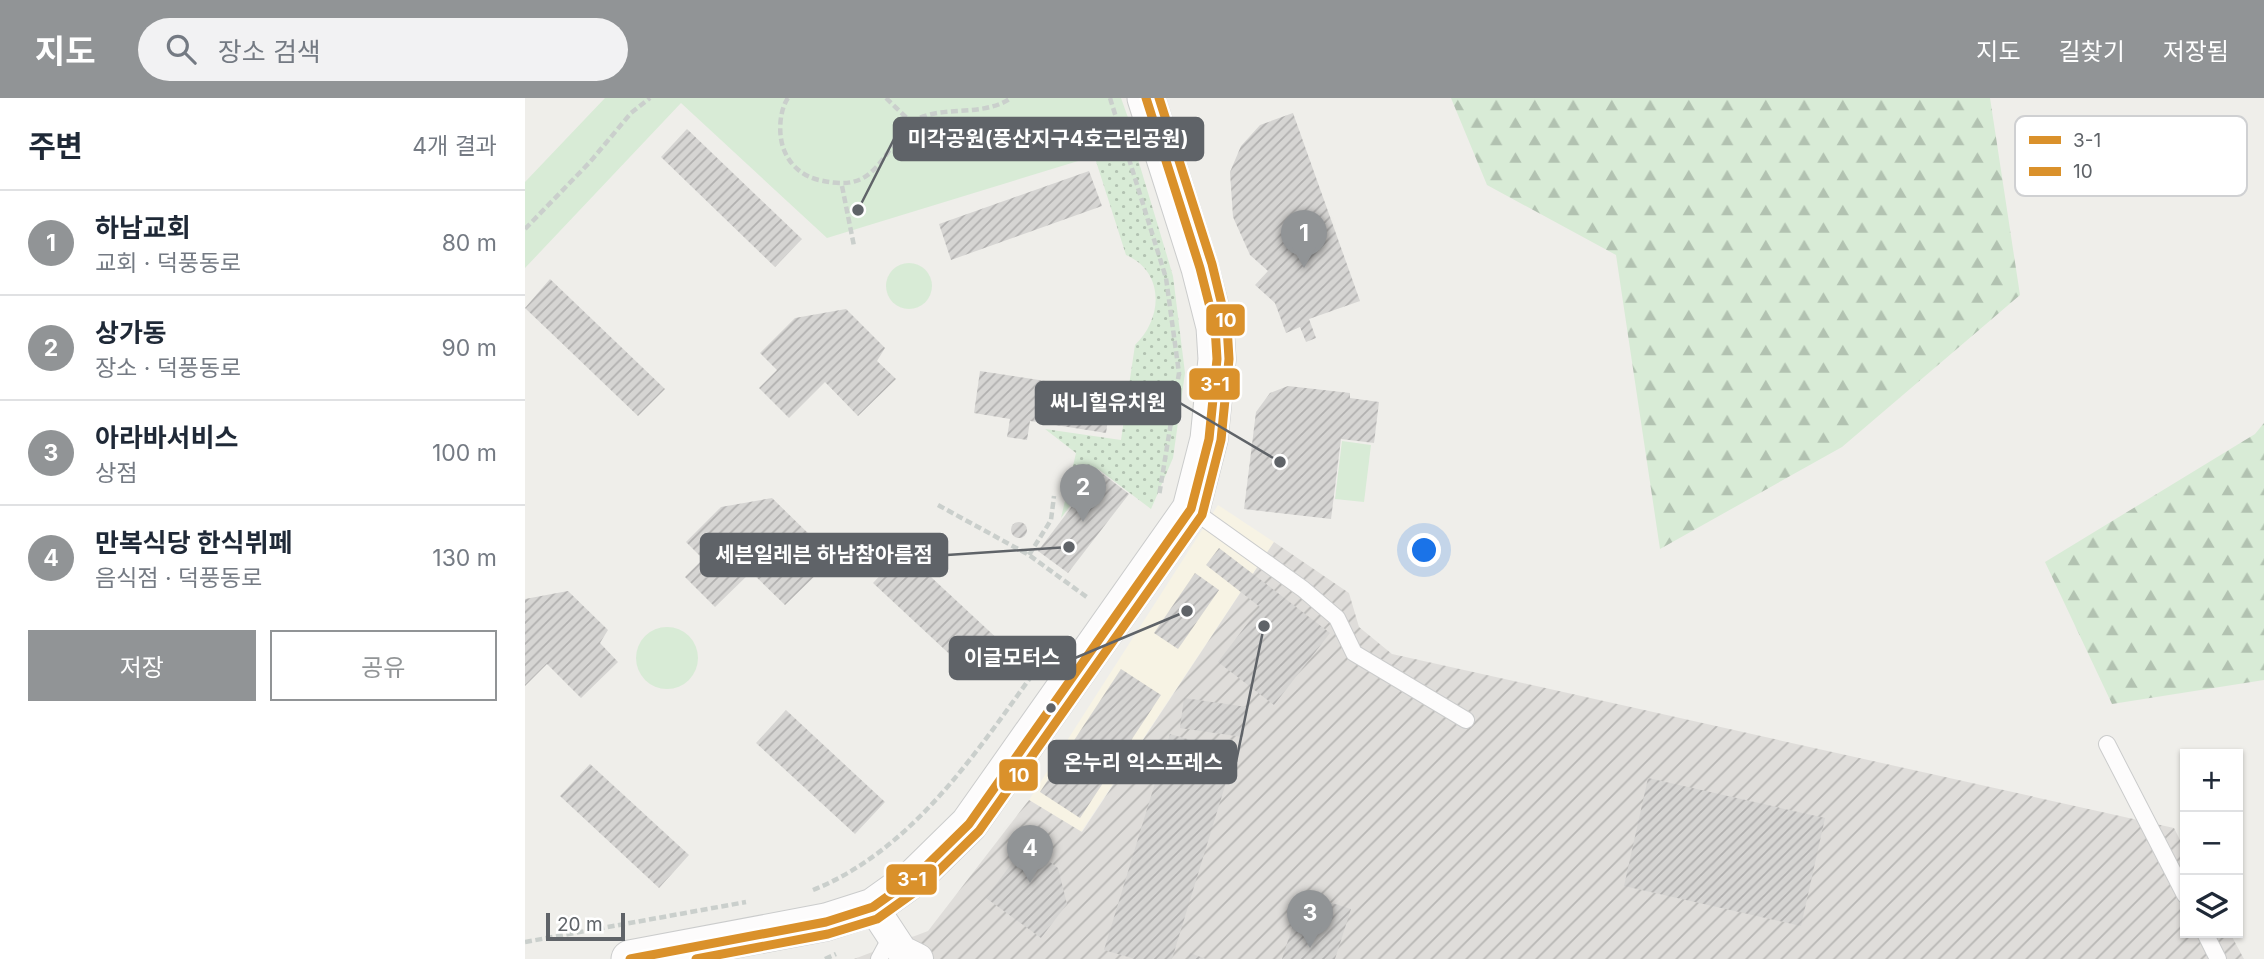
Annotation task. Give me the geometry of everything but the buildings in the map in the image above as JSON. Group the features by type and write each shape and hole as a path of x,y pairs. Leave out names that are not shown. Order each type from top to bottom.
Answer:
{"street":[{"path":"881,934 915,877 969,824 1174,507 1202,472 1213,413 1217,359 1215,327 1200,268 1146,98"},
{"path":"630,959 744,949 826,922 881,934 902,951 918,959"}],"lane":[{"path":"1174,507 1303,589 1337,618 1354,653 1466,720"},
{"path":"2107,744 2180,885"},
{"path":"2208,938 2218,959"}],"path":[{"path":"525,229 590,162 631,113 650,98"},
{"path":"787,98 779,138 789,163 809,177 842,186 874,173 911,122 931,114 999,106 1011,98"},
{"path":"886,98 911,122"},
{"path":"1110,98 1166,278 1179,373 1168,456 1174,507"},
{"path":"842,186 854,246"},
{"path":"1029,555 1051,520 1054,496"},
{"path":"938,505 1029,555 1088,598"},
{"path":"1080,609 1096,587"},
{"path":"802,892 816,890 884,849 945,791 1056,642"},
{"path":"525,942 750,902"}],"shaded area":[{"path":"1218,505 1274,542 1081,832 1029,800"},
{"path":"1274,542 1349,593 1359,627 1392,654 2174,828 2180,840 2180,938 2233,938 2244,959 854,959 928,931 1029,800 1082,832"}],"green space":[{"path":"605,98 1121,98 1137,143 827,238 681,103 525,268 525,182"},
{"path":"1451,98 1990,98 2020,295 1842,447 1660,549 1616,255 1487,185"},
{"path":"1134,146 1173,276 1185,373 1173,458 1151,509 1098,469 1061,518 1076,453 1045,429 1121,440 1135,345 1151,322 1155,309 1153,284 1148,272 1126,255 1095,158"},
{"path":"909,263 925,270 932,286 925,302 909,309 893,302 886,286 893,270"},
{"path":"2264,423 2264,680 2112,704 2045,562 2255,434"},
{"path":"1342,441 1371,445 1364,502 1335,499"},
{"path":"667,627 689,636 698,658 689,680 667,689 645,680 636,658 645,636"}],"transit line":[{"name":"3-1","path":"630,959 826,922 873,907 915,877 969,824 1191,509 1209,439 1217,359 1215,327 1200,268 1146,98"},
{"name":"10","path":"696,959 828,934 877,919 923,886 979,831 1202,515 1221,440 1229,359 1227,326 1212,264 1159,98"}],"place":[{"name":"미각공원(풍산지구4호근린공원)","path":"858,210"},
{"name":"하남교회","path":"1304,268"},
{"name":"써니힐유치원","path":"1280,462"},
{"name":"상가동","path":"1083,522"},
{"name":"세븐일레븐 하남참아름점","path":"1069,547"},
{"name":"이글모터스","path":"1187,611"},
{"name":"온누리 익스프레스","path":"1264,626"},
{"name":"만복식당 한식뷔페","path":"1030,883"},
{"name":"아라바서비스","path":"1310,948"}]}
